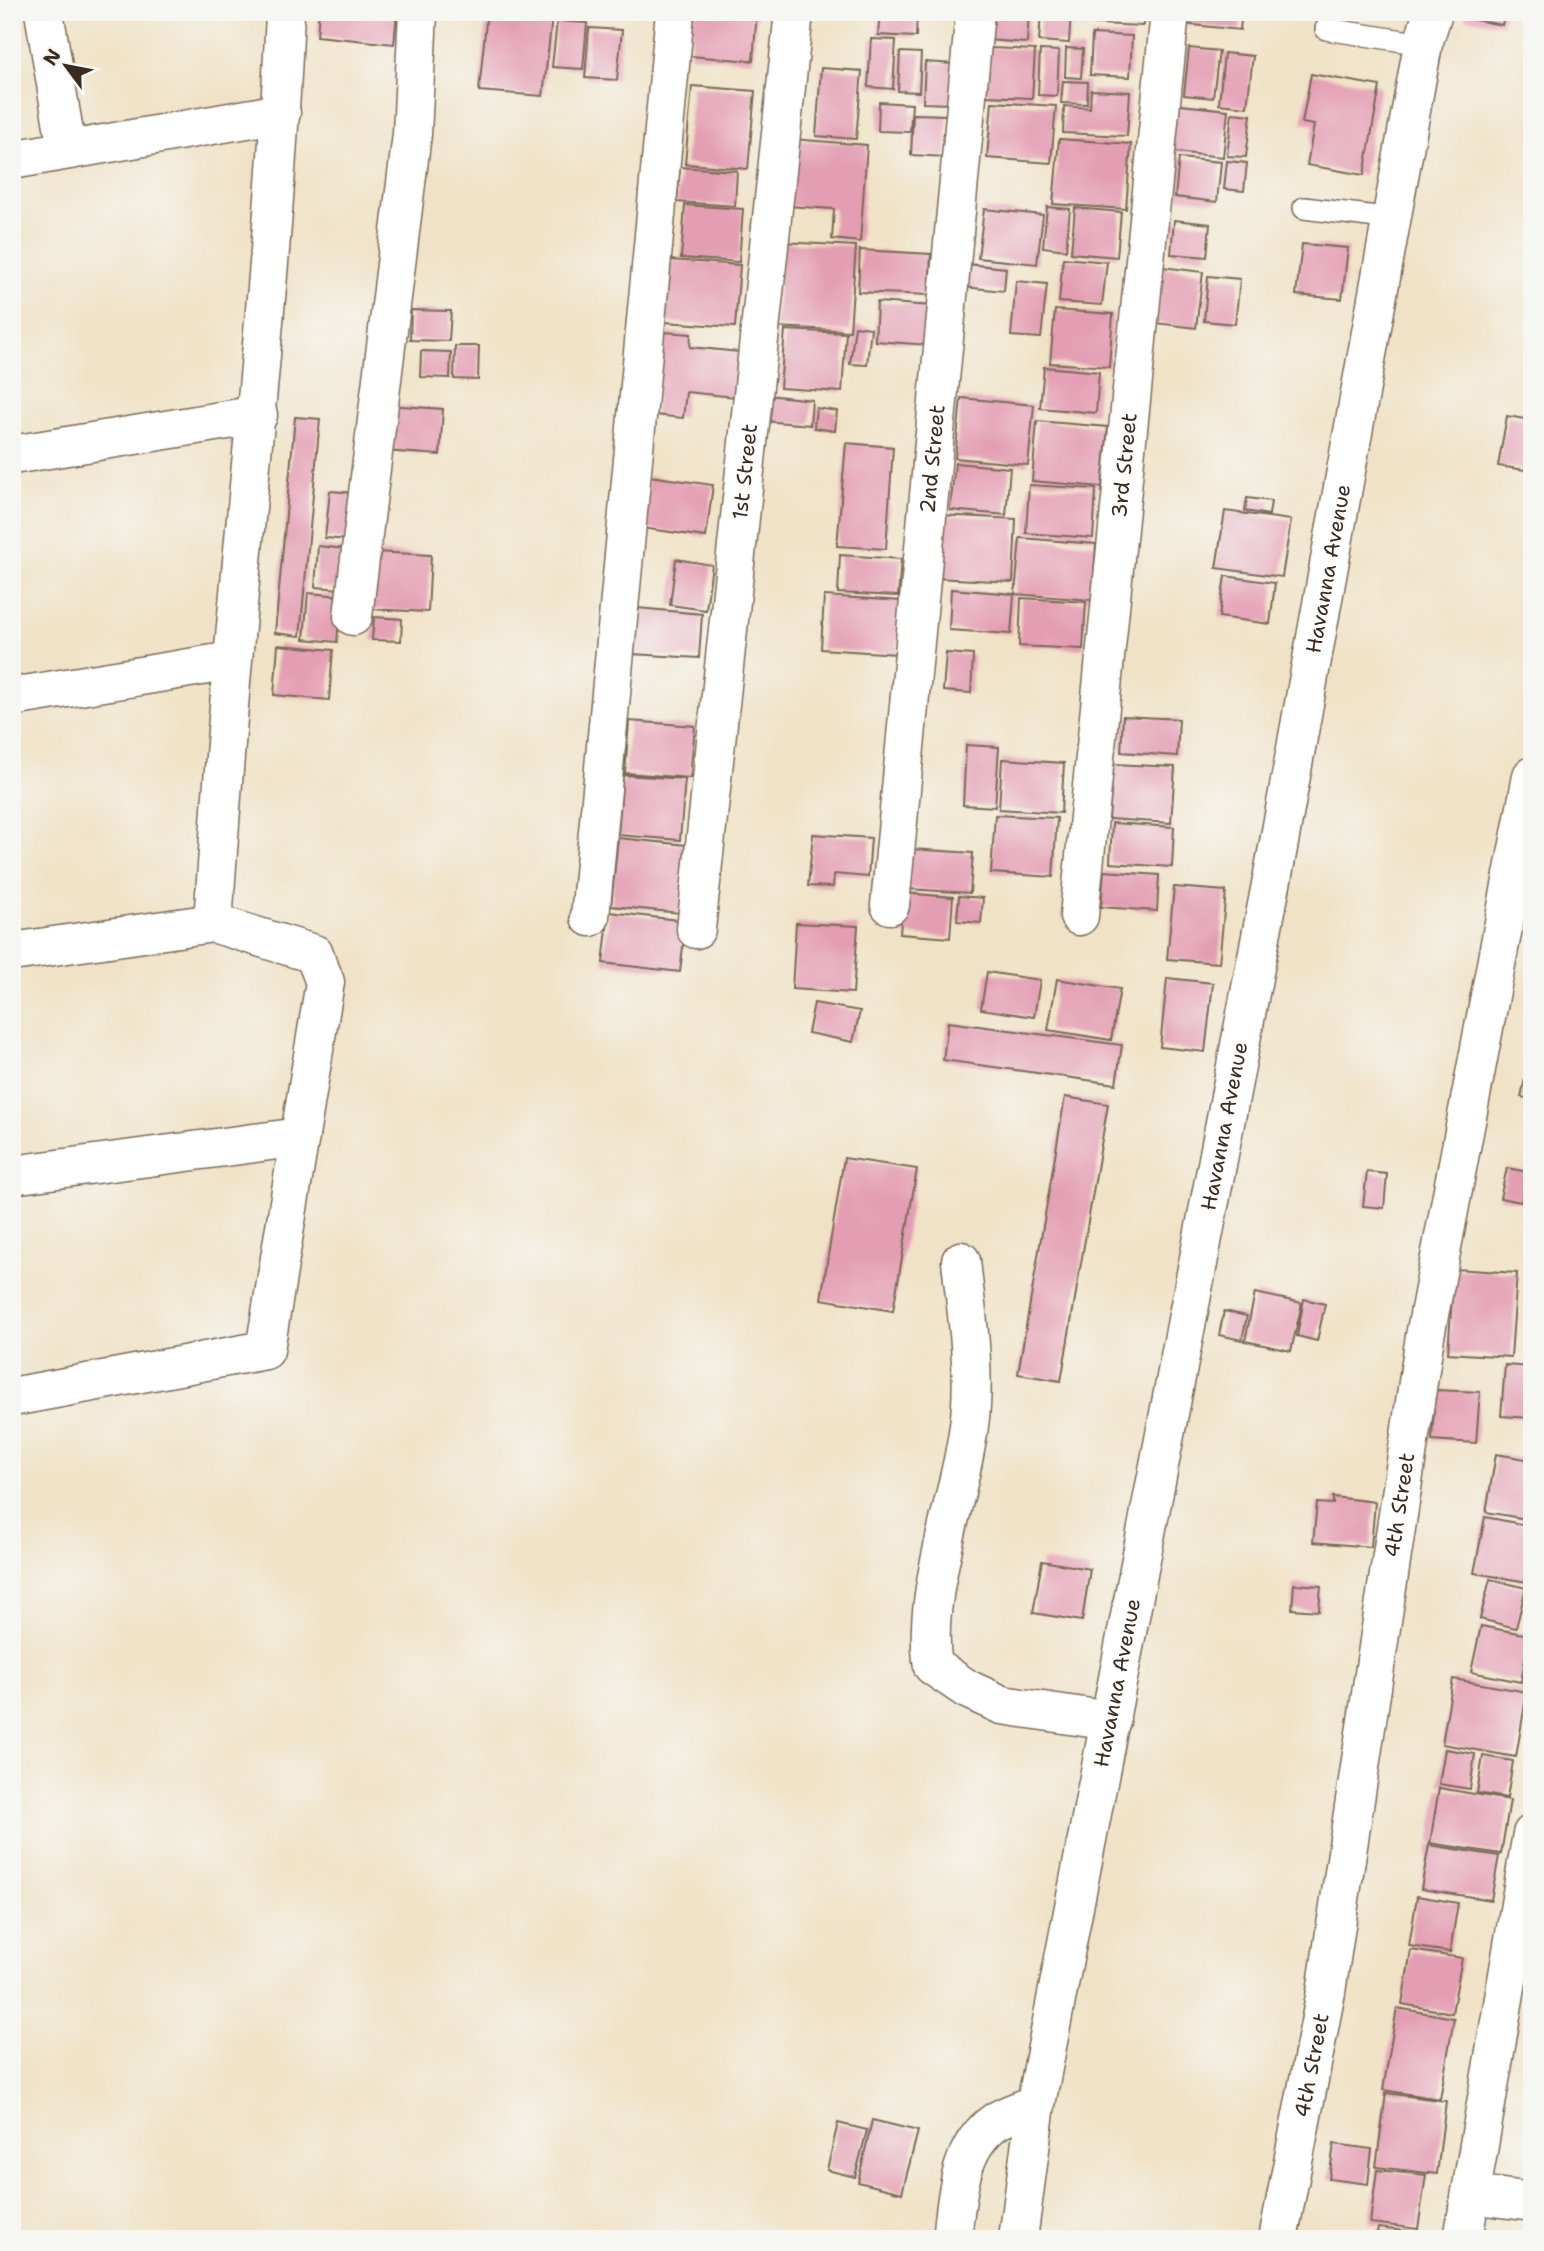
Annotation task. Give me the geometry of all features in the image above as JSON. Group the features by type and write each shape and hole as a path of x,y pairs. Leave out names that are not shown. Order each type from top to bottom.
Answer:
{"street":[{"path":"44,12 67,150"},
{"path":"213,923 232,661 258,415 281,113 285,12"},
{"path":"353,616 411,146 418,12"},
{"path":"590,916 675,12"},
{"name":"1st Street","path":"696,929 794,12"},
{"name":"2nd Street","path":"890,905 975,12"},
{"name":"3rd Street","path":"1079,916 1170,12"},
{"name":"Havanna Avenue","path":"1018,2239 1036,2104 1278,848 1428,28"},
{"path":"12,160 281,113"},
{"path":"12,455 258,415"},
{"path":"12,697 232,661"},
{"name":"4th Street","path":"1278,2239 1326,1993 1425,1336 1532,776"},
{"path":"12,952 213,923 314,954 325,982 265,1350 12,1397"},
{"path":"12,1175 300,1137"},
{"path":"961,1261 968,1331 971,1406 937,1579 930,1647 933,1666 967,1689 1002,1705 1111,1721"},
{"path":"1463,2239 1532,1834"},
{"path":"952,2239 965,2161 977,2141 995,2122 1036,2104"},
{"path":"1471,2194 1532,2202"}],"lane":[{"path":"1325,29 1428,28"},
{"path":"1304,208 1393,219"}],"building":[{"path":"319,12 397,12 394,44 317,36"},
{"path":"487,12 552,17 543,96 479,91"},
{"path":"538,12 589,12 588,19"},
{"path":"694,12 757,12 753,61 690,56"},
{"path":"880,12 917,12 916,37 878,35"},
{"path":"990,12 1029,12 1027,43 988,40"},
{"path":"1041,12 1071,12 1069,43 1039,41"},
{"path":"1076,12 1144,12 1143,26 1076,23"},
{"path":"1175,12 1242,12 1240,30 1174,23"},
{"path":"1466,12 1505,12 1502,25 1464,18"},
{"path":"557,21 587,23 583,69 552,67"},
{"path":"589,28 622,30 617,80 585,78"},
{"path":"1092,34 1132,36 1130,77 1090,75"},
{"path":"871,39 896,40 893,89 868,87"},
{"path":"990,48 1035,50 1032,98 987,96"},
{"path":"1066,48 1083,49 1081,78 1065,77"},
{"path":"1189,48 1219,51 1213,98 1184,95"},
{"path":"1040,50 1059,51 1057,96 1038,95"},
{"path":"900,52 921,53 919,92 898,91"},
{"path":"1224,53 1253,56 1247,107 1219,104"},
{"path":"925,62 953,64 951,104 923,103"},
{"path":"821,68 862,71 856,139 816,136"},
{"path":"1311,74 1380,86 1364,175 1307,165 1314,125 1302,123"},
{"path":"1063,81 1088,82 1087,104 1061,103"},
{"path":"692,86 755,91 748,169 685,164"},
{"path":"1091,90 1130,92 1127,136 1063,133 1064,106 1090,108"},
{"path":"879,102 912,104 910,132 878,131"},
{"path":"992,102 1056,106 1051,163 987,158"},
{"path":"1171,104 1228,110 1223,157 1166,151"},
{"path":"1232,113 1251,115 1246,157 1227,156"},
{"path":"913,114 948,115 946,157 911,155"},
{"path":"792,139 867,145 860,242 832,239 834,209 787,206"},
{"path":"1059,139 1131,144 1126,209 1053,204"},
{"path":"1179,158 1221,162 1217,202 1175,197"},
{"path":"1227,161 1247,163 1244,191 1224,189"},
{"path":"680,167 737,171 735,206 677,202"},
{"path":"685,205 743,209 739,262 681,258"},
{"path":"1047,207 1070,209 1066,250 1043,247"},
{"path":"1075,208 1121,212 1117,257 1071,253"},
{"path":"984,209 1043,215 1037,264 978,258"},
{"path":"1174,220 1210,224 1207,257 1171,254"},
{"path":"782,242 856,246 850,331 776,327"},
{"path":"1302,244 1348,248 1342,299 1296,295"},
{"path":"860,250 931,254 929,295 858,292"},
{"path":"1063,258 1107,262 1102,305 1059,302"},
{"path":"670,260 740,265 735,327 665,322"},
{"path":"966,264 1006,268 1004,291 964,287"},
{"path":"1162,267 1203,272 1196,328 1155,323"},
{"path":"1208,276 1240,279 1235,324 1204,321"},
{"path":"1016,281 1047,284 1041,338 1011,336"},
{"path":"877,302 932,306 929,345 875,341"},
{"path":"411,310 451,311 449,341 410,340"},
{"path":"1055,310 1113,314 1109,367 1050,363"},
{"path":"855,326 871,328 867,365 850,364"},
{"path":"785,330 846,333 842,392 780,388"},
{"path":"663,332 691,334 690,347 739,352 735,397 686,392 683,418 655,415"},
{"path":"455,346 479,346 478,380 454,379"},
{"path":"421,351 451,352 450,378 420,377"},
{"path":"1044,367 1099,372 1096,413 1040,408"},
{"path":"767,395 812,400 810,425 764,421"},
{"path":"961,398 1034,405 1028,465 955,458"},
{"path":"388,405 443,409 440,455 384,451"},
{"path":"816,408 837,411 835,431 814,428"},
{"path":"1507,416 1532,420 1532,471 1498,466"},
{"path":"295,417 320,419 300,636 275,633"},
{"path":"1037,421 1108,427 1102,487 1032,481"},
{"path":"846,443 893,447 886,549 837,546"},
{"path":"955,463 1010,468 1006,515 950,510"},
{"path":"649,476 713,485 706,537 641,528"},
{"path":"1029,485 1096,489 1093,538 1026,533"},
{"path":"330,491 354,493 350,540 325,538"},
{"path":"1247,498 1271,501 1269,515 1245,511"},
{"path":"1225,511 1291,520 1282,577 1216,568"},
{"path":"940,515 1016,519 1013,582 936,578"},
{"path":"1020,538 1096,544 1092,600 1015,594"},
{"path":"318,546 345,549 341,589 315,587"},
{"path":"374,552 431,555 428,612 370,609"},
{"path":"840,555 901,559 898,596 838,593"},
{"path":"676,559 712,565 706,610 670,605"},
{"path":"1225,576 1275,583 1270,624 1219,617"},
{"path":"951,589 1014,594 1011,634 949,630"},
{"path":"308,593 341,596 337,642 304,639"},
{"path":"824,596 901,601 897,654 821,649"},
{"path":"1021,598 1086,602 1083,649 1019,646"},
{"path":"637,608 702,614 699,658 632,654"},
{"path":"374,617 402,619 401,641 372,640"},
{"path":"278,645 333,650 329,700 274,695"},
{"path":"946,653 973,655 971,693 943,691"},
{"path":"1123,716 1179,719 1177,756 1121,752"},
{"path":"629,721 695,726 690,778 625,773"},
{"path":"966,745 999,747 995,807 963,805"},
{"path":"1002,759 1064,763 1061,813 999,809"},
{"path":"1113,764 1175,767 1171,823 1109,819"},
{"path":"623,775 685,779 680,840 618,835"},
{"path":"995,815 1057,818 1053,877 991,873"},
{"path":"1112,823 1174,827 1172,867 1110,863"},
{"path":"813,834 871,838 868,877 834,874 833,887 808,886"},
{"path":"618,838 686,845 680,913 611,906"},
{"path":"911,849 973,853 970,893 908,889"},
{"path":"1104,871 1159,875 1157,911 1101,907"},
{"path":"1174,887 1226,891 1219,963 1167,959"},
{"path":"903,893 953,897 950,938 900,934"},
{"path":"959,896 983,898 981,923 957,921"},
{"path":"609,912 686,921 680,972 603,963"},
{"path":"796,923 858,926 853,993 792,989"},
{"path":"987,972 1040,980 1034,1017 981,1009"},
{"path":"1167,978 1213,983 1205,1052 1160,1047"},
{"path":"1057,979 1120,989 1111,1040 1048,1030"},
{"path":"814,1003 860,1011 853,1042 808,1033"},
{"path":"948,1022 1122,1045 1116,1084 943,1060"},
{"path":"1529,1061 1532,1062 1532,1099 1521,1097"},
{"path":"1065,1097 1108,1104 1061,1381 1018,1374"},
{"path":"844,1158 917,1169 893,1311 821,1299"},
{"path":"1507,1168 1528,1172 1521,1202 1500,1198"},
{"path":"1367,1172 1387,1174 1384,1208 1363,1206"},
{"path":"1454,1269 1517,1273 1511,1357 1448,1353"},
{"path":"1255,1293 1302,1303 1291,1351 1245,1341"},
{"path":"1304,1299 1325,1304 1317,1341 1297,1336"},
{"path":"1224,1311 1247,1316 1242,1340 1219,1335"},
{"path":"1505,1365 1532,1367 1532,1418 1501,1416"},
{"path":"1435,1390 1480,1392 1476,1443 1432,1440"},
{"path":"1496,1454 1532,1460 1532,1520 1486,1512"},
{"path":"1333,1497 1375,1502 1371,1547 1313,1542 1317,1503 1333,1504"},
{"path":"1485,1517 1532,1526 1532,1564 1528,1582 1474,1573"},
{"path":"1042,1561 1090,1569 1082,1621 1033,1613"},
{"path":"1490,1579 1526,1588 1516,1628 1480,1619"},
{"path":"1294,1584 1321,1586 1319,1611 1292,1609"},
{"path":"1481,1626 1529,1635 1521,1682 1471,1672"},
{"path":"1453,1679 1527,1692 1516,1757 1442,1744"},
{"path":"1445,1749 1475,1754 1470,1789 1439,1784"},
{"path":"1483,1756 1513,1761 1507,1798 1477,1793"},
{"path":"1439,1788 1510,1800 1501,1854 1430,1843"},
{"path":"1429,1845 1499,1856 1491,1900 1421,1889"},
{"path":"1417,1896 1458,1903 1450,1952 1409,1946"},
{"path":"1411,1950 1462,1958 1452,2013 1402,2004"},
{"path":"1397,2008 1454,2018 1440,2099 1383,2090"},
{"path":"1386,2093 1446,2101 1437,2174 1376,2167"},
{"path":"872,2120 918,2131 902,2193 858,2182"},
{"path":"838,2123 867,2130 855,2177 827,2170"},
{"path":"1334,2144 1372,2149 1368,2184 1329,2179"},
{"path":"1377,2170 1426,2175 1418,2229 1370,2223"},
{"path":"1378,2228 1413,2232 1412,2239 1376,2239"}]}
